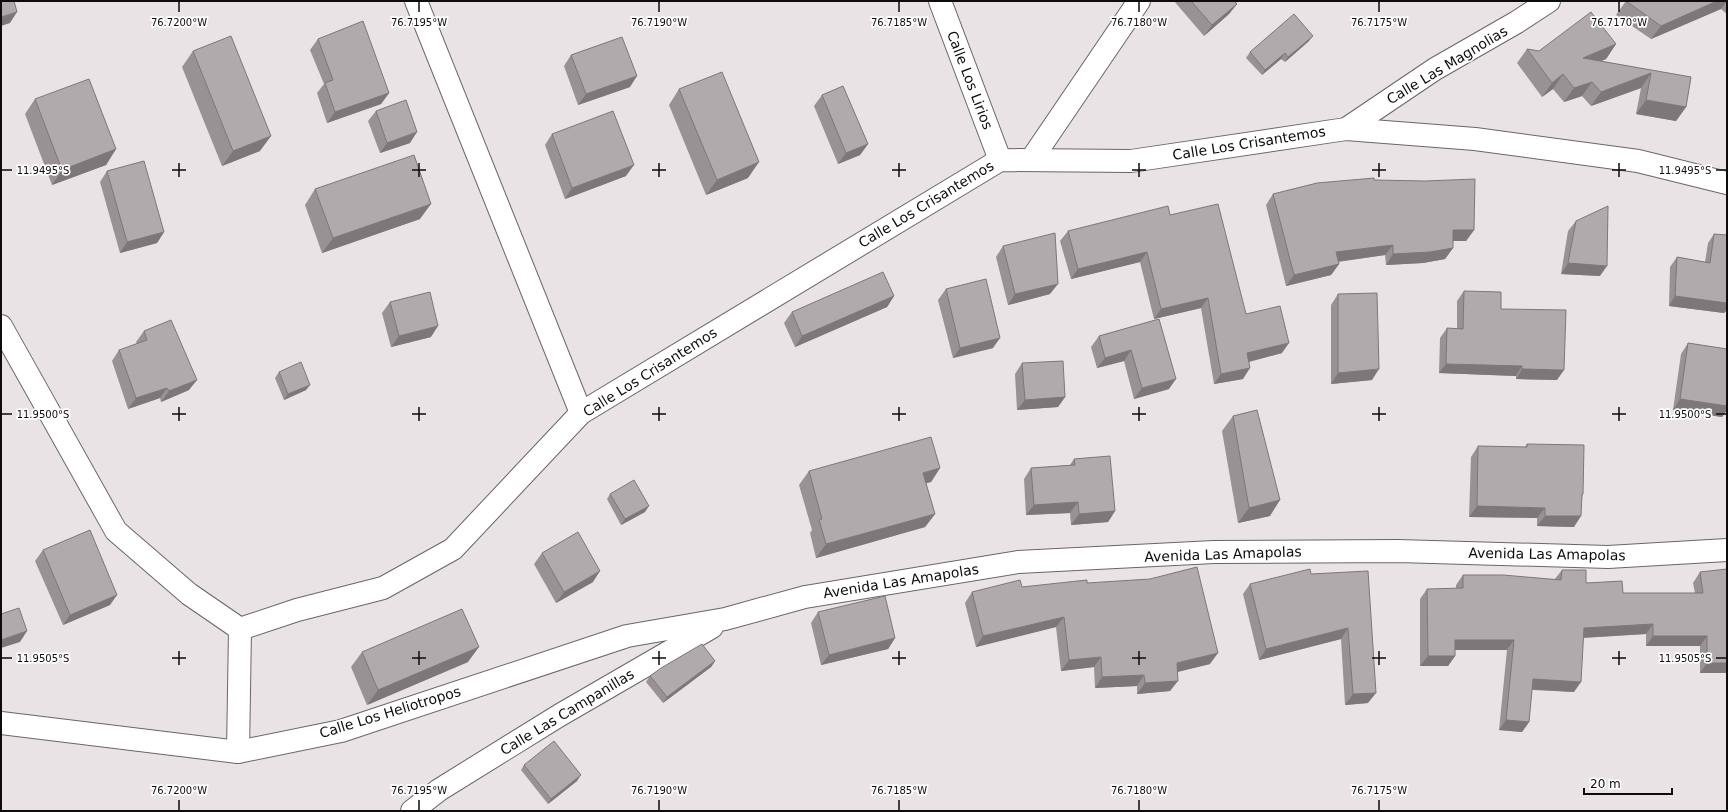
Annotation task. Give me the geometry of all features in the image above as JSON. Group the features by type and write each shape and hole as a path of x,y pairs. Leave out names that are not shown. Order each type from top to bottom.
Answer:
{"street":[{"path":"416,1 581,413"},
{"name":"Calle Los Lirios","path":"940,1 1000,160"},
{"path":"1031,160 1139,1"},
{"name":"Calle Las Magnolias","path":"1346,128 1435,69 1517,22 1549,1"},
{"name":"Calle Los Crisantemos","path":"240,629 297,610 383,588 453,549 581,413 1000,160 1131,161 1346,128 1475,139 1638,161 1727,182"},
{"path":"1,326 116,531 189,594 240,629 238,752"},
{"name":"Avenida Las Amapolas","path":"725,619 805,597 1018,562 1214,552 1398,551 1608,557 1727,550"},
{"name":"Calle Los Heliotropos","path":"1,723 238,752 341,731 627,636 725,619"},
{"name":"Calle Las Campanillas","path":"412,811 440,790 560,715 725,619"}],"building":[{"path":"1,1 14,1 17,12 1,17"},
{"path":"1191,1 1234,1 1237,4 1212,25"},
{"path":"1626,1 1717,1 1661,26"},
{"path":"1591,12 1616,44 1583,58 1691,77 1686,107 1646,100 1651,73 1601,92 1592,82 1574,88 1563,74 1552,83 1527,49 1539,51"},
{"path":"1294,14 1313,36 1288,57 1285,53 1265,70 1250,52"},
{"path":"363,21 389,93 335,112 325,83 333,80 318,39"},
{"path":"231,36 271,136 233,151 193,51"},
{"path":"622,37 637,76 586,94 571,55"},
{"path":"722,72 759,162 717,180 679,89"},
{"path":"89,79 116,149 62,170 35,99"},
{"path":"843,86 868,144 846,153 822,95"},
{"path":"406,100 417,132 387,143 376,111"},
{"path":"613,111 634,165 572,188 552,134"},
{"path":"414,155 431,204 333,238 315,189"},
{"path":"144,161 164,232 127,242 107,171"},
{"path":"1374,178 1374,180 1425,181 1475,179 1474,230 1453,230 1453,248 1430,252 1393,254 1393,245 1336,252 1339,264 1294,275 1273,194 1317,183"},
{"path":"1218,204 1246,314 1280,306 1289,343 1247,353 1250,368 1221,374 1208,298 1161,309 1147,252 1078,269 1068,231 1168,206 1170,215"},
{"path":"1608,206 1607,266 1568,263 1576,221"},
{"path":"1055,233 1058,284 1015,294 1003,246"},
{"path":"1714,234 1727,235 1727,303 1675,296 1677,257 1710,263"},
{"path":"883,272 894,296 802,336 792,312"},
{"path":"986,279 1000,338 960,348 946,289"},
{"path":"1464,291 1501,292 1501,309 1566,310 1564,370 1522,369 1522,366 1446,364 1447,328 1463,329"},
{"path":"430,292 438,326 399,336 390,302"},
{"path":"1377,293 1379,369 1338,373 1338,294"},
{"path":"1159,319 1176,379 1142,388 1131,350 1105,358 1099,336"},
{"path":"171,320 197,380 169,391 167,388 136,398 119,350 147,340 144,331"},
{"path":"1688,343 1727,349 1727,406 1680,399"},
{"path":"1063,361 1065,397 1025,400 1022,363"},
{"path":"301,362 310,385 288,394 279,372"},
{"path":"1257,410 1280,500 1249,508 1233,416"},
{"path":"931,437 940,468 923,473 935,514 826,544 819,520 822,519 809,471"},
{"path":"1527,444 1584,445 1581,516 1545,516 1545,508 1477,506 1478,446 1527,447"},
{"path":"1110,456 1115,511 1079,514 1078,502 1034,505 1031,468 1075,465 1074,459"},
{"path":"634,480 649,506 625,519 610,494"},
{"path":"90,530 117,595 70,615 43,550"},
{"path":"578,532 600,571 564,592 542,553"},
{"path":"1197,567 1218,653 1177,663 1178,681 1145,683 1144,675 1102,677 1101,657 1069,660 1064,617 983,636 972,592 1020,580 1022,587 1087,580 1087,583 1150,579"},
{"path":"1310,569 1311,574 1368,571 1376,693 1353,694 1348,628 1266,649 1250,584"},
{"path":"1727,569 1727,663 1707,663 1707,636 1653,636 1653,624 1584,628 1581,682 1533,679 1529,722 1506,720 1514,640 1455,640 1455,656 1428,656 1427,589 1463,588 1463,575 1503,575 1561,580 1562,570 1586,570 1586,583 1622,581 1623,593 1703,593 1700,572"},
{"path":"885,596 895,638 829,655 818,612"},
{"path":"19,608 27,631 1,640 1,614"},
{"path":"462,609 479,647 378,690 362,652"},
{"path":"702,644 715,661 667,697 650,676"},
{"path":"554,741 581,775 551,799 524,765"}]}
